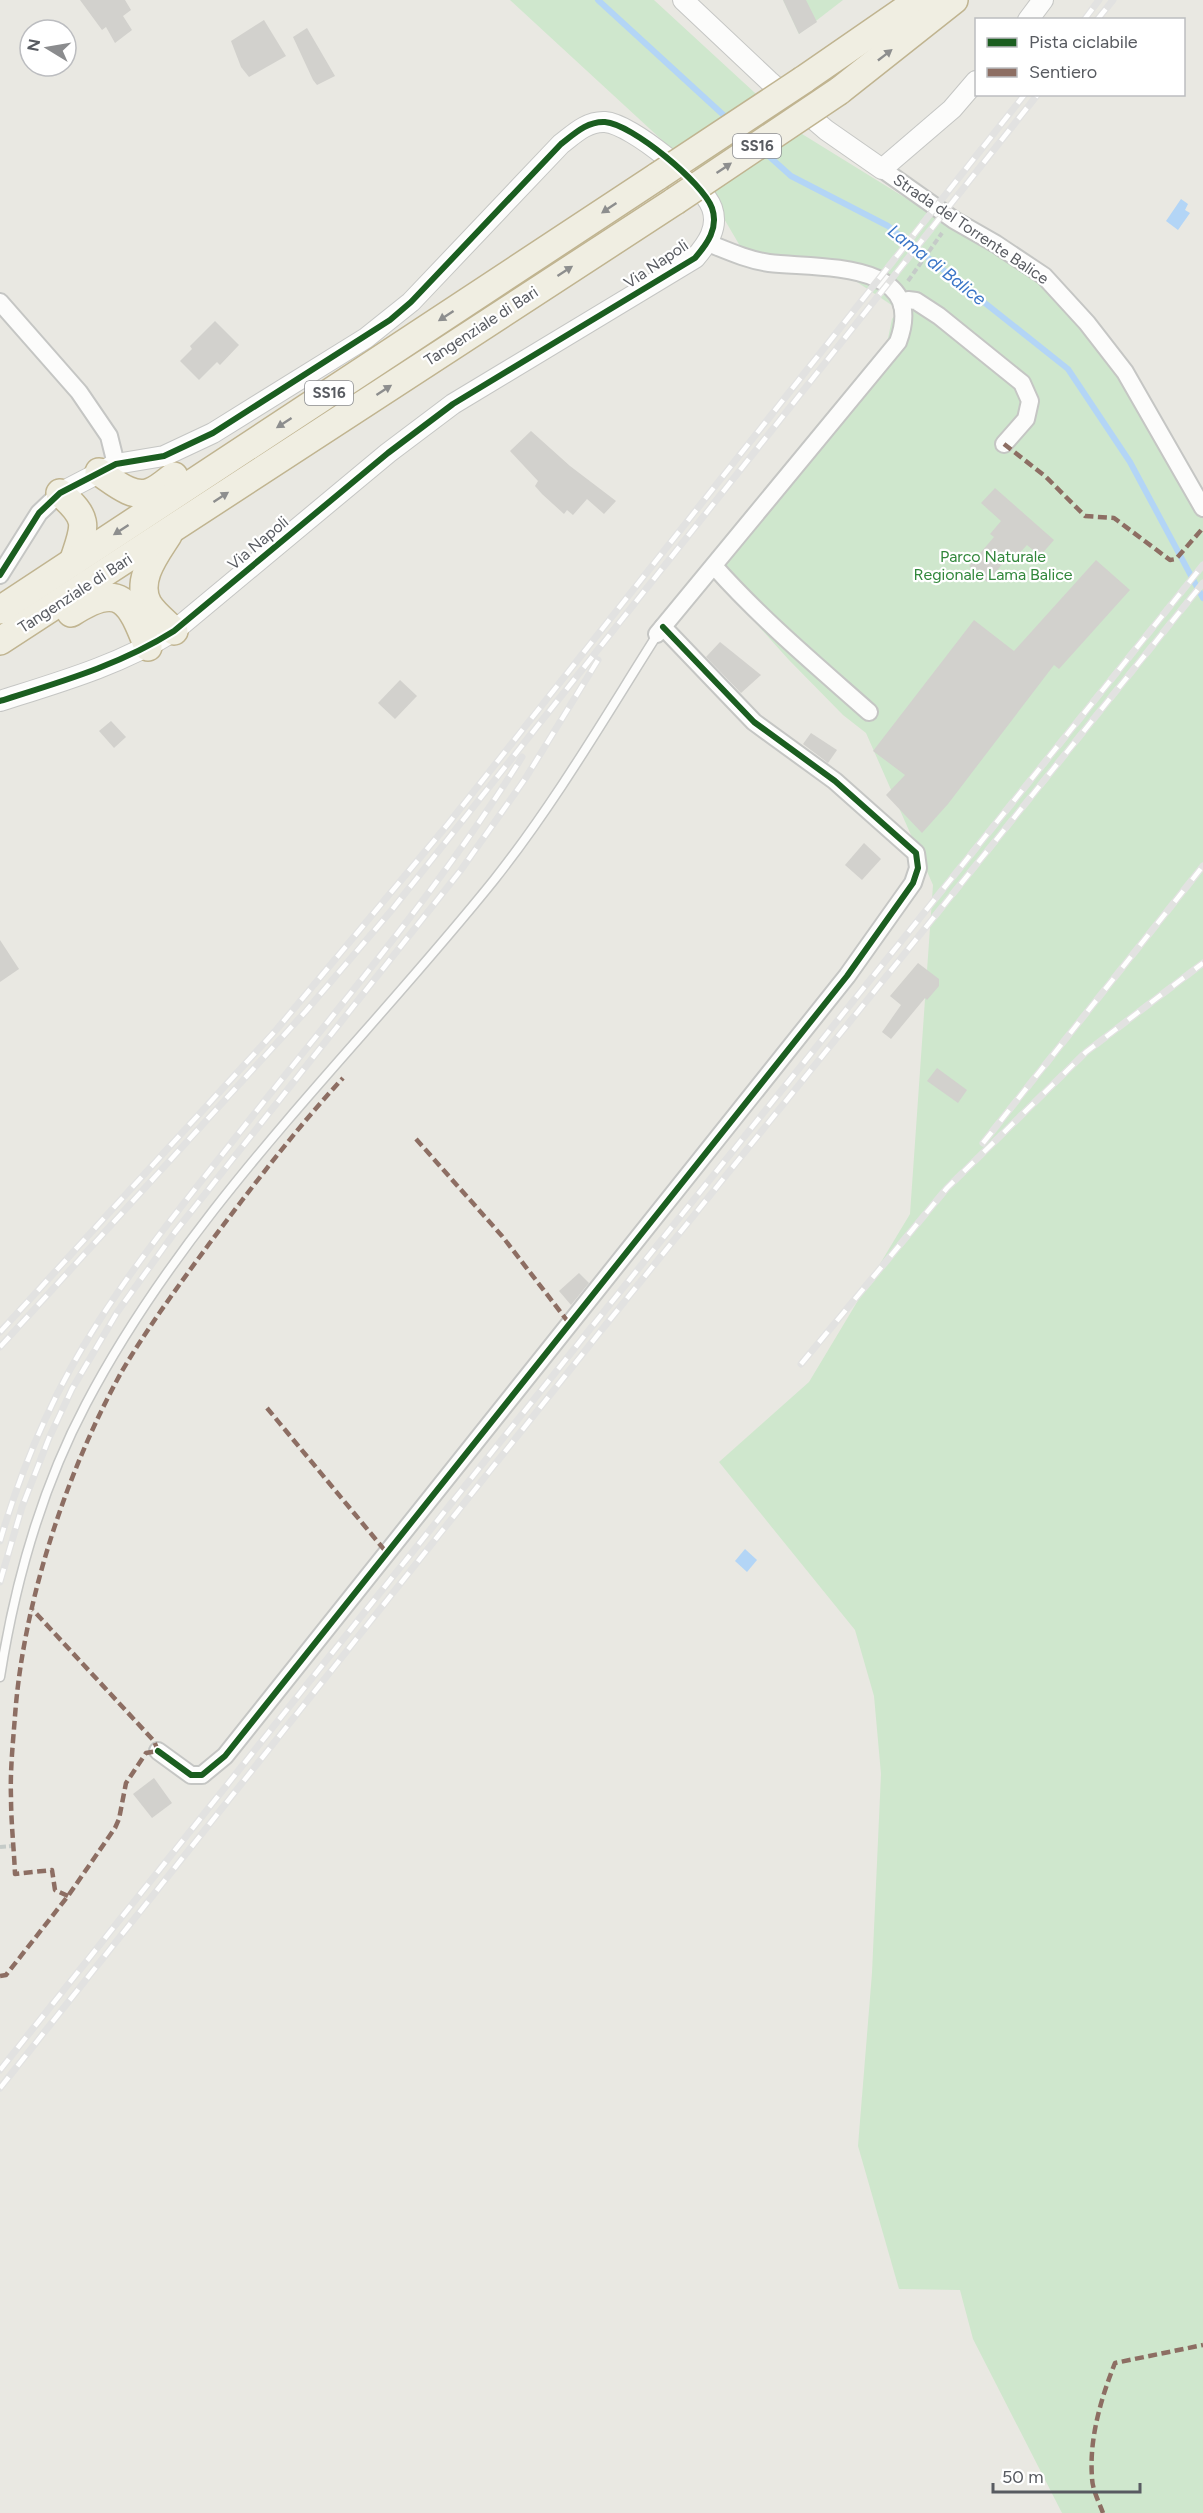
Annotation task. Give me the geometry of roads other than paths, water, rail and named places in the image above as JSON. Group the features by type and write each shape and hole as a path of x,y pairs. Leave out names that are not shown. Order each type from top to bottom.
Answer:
{"highway":[{"name":"Tangenziale di Bari","path":"0,610 803,80 919,0"},
{"name":"Tangenziale di Bari","path":"0,643 675,201 838,91 954,0"},
{"path":"108,468 127,490 137,493 150,492 213,451 243,450"},
{"path":"60,494 78,509 83,521 83,532 72,562"},
{"path":"172,529 149,565 144,585 148,603 174,631"},
{"path":"0,643 31,638 93,599 107,597 124,602 135,613 148,647"}],"street":[{"name":"Strada del Torrente Balice","path":"683,0 769,81 826,130 954,220 996,243 1044,276 1088,323 1125,372 1203,508"},
{"path":"1030,18 1043,0"},
{"path":"882,169 952,109 975,82"},
{"name":"Via Napoli","path":"0,701 80,676 148,647 174,631 388,453 453,404 695,258 708,243 714,227 712,207 690,177 625,128 605,122 585,126 561,144 411,302 390,320 213,434 164,456 108,468 60,494"},
{"path":"158,1751 191,1775 202,1775 225,1756 847,976 913,883 918,867 916,853 835,781 754,722 660,631 898,342 905,323 899,300 877,277 858,270 768,263 741,257 708,243"},
{"path":"899,300 916,301 939,316 1022,383 1030,401 1026,419 1004,444"},
{"path":"0,302 79,392 109,436 108,468"},
{"path":"0,575 39,513 60,494"},
{"path":"714,566 736,591 784,637 869,712"}],"lane":[{"path":"0,1677 10,1615 23,1564 52,1478 86,1404 131,1327 178,1258 280,1126 378,1018 508,861 574,766 660,631"}],"water":[{"path":"1181,199 1188,204 1185,210 1190,213 1178,230 1166,221"},
{"path":"745,1549 757,1560 747,1572 735,1561"}],"waterway":[{"name":"Lama di Balice","path":"598,0 730,121"},
{"name":"Lama di Balice","path":"762,150 791,176 888,226 1068,369 1130,462 1203,598"}],"railway":[{"path":"1086,18 1099,0"},
{"path":"1099,18 1113,0"},
{"path":"0,1332 277,1029 448,824 1023,96"},
{"path":"0,1347 306,1011 391,911 1036,96"},
{"path":"0,2070 590,1329 1203,565"},
{"path":"0,2088 600,1332 1203,583"},
{"path":"0,1582 22,1507 49,1438 72,1389 118,1311 175,1232 461,870 525,779 598,660"},
{"path":"0,1541 18,1485 53,1402 81,1349 113,1299 184,1203 422,902 522,757"},
{"path":"983,1143 1203,866"},
{"path":"801,1364 947,1188 1086,1052 1203,963"}],"park label":[{"name":"Parco Naturale Regionale Lama Balice","path":"993,565"}]}
